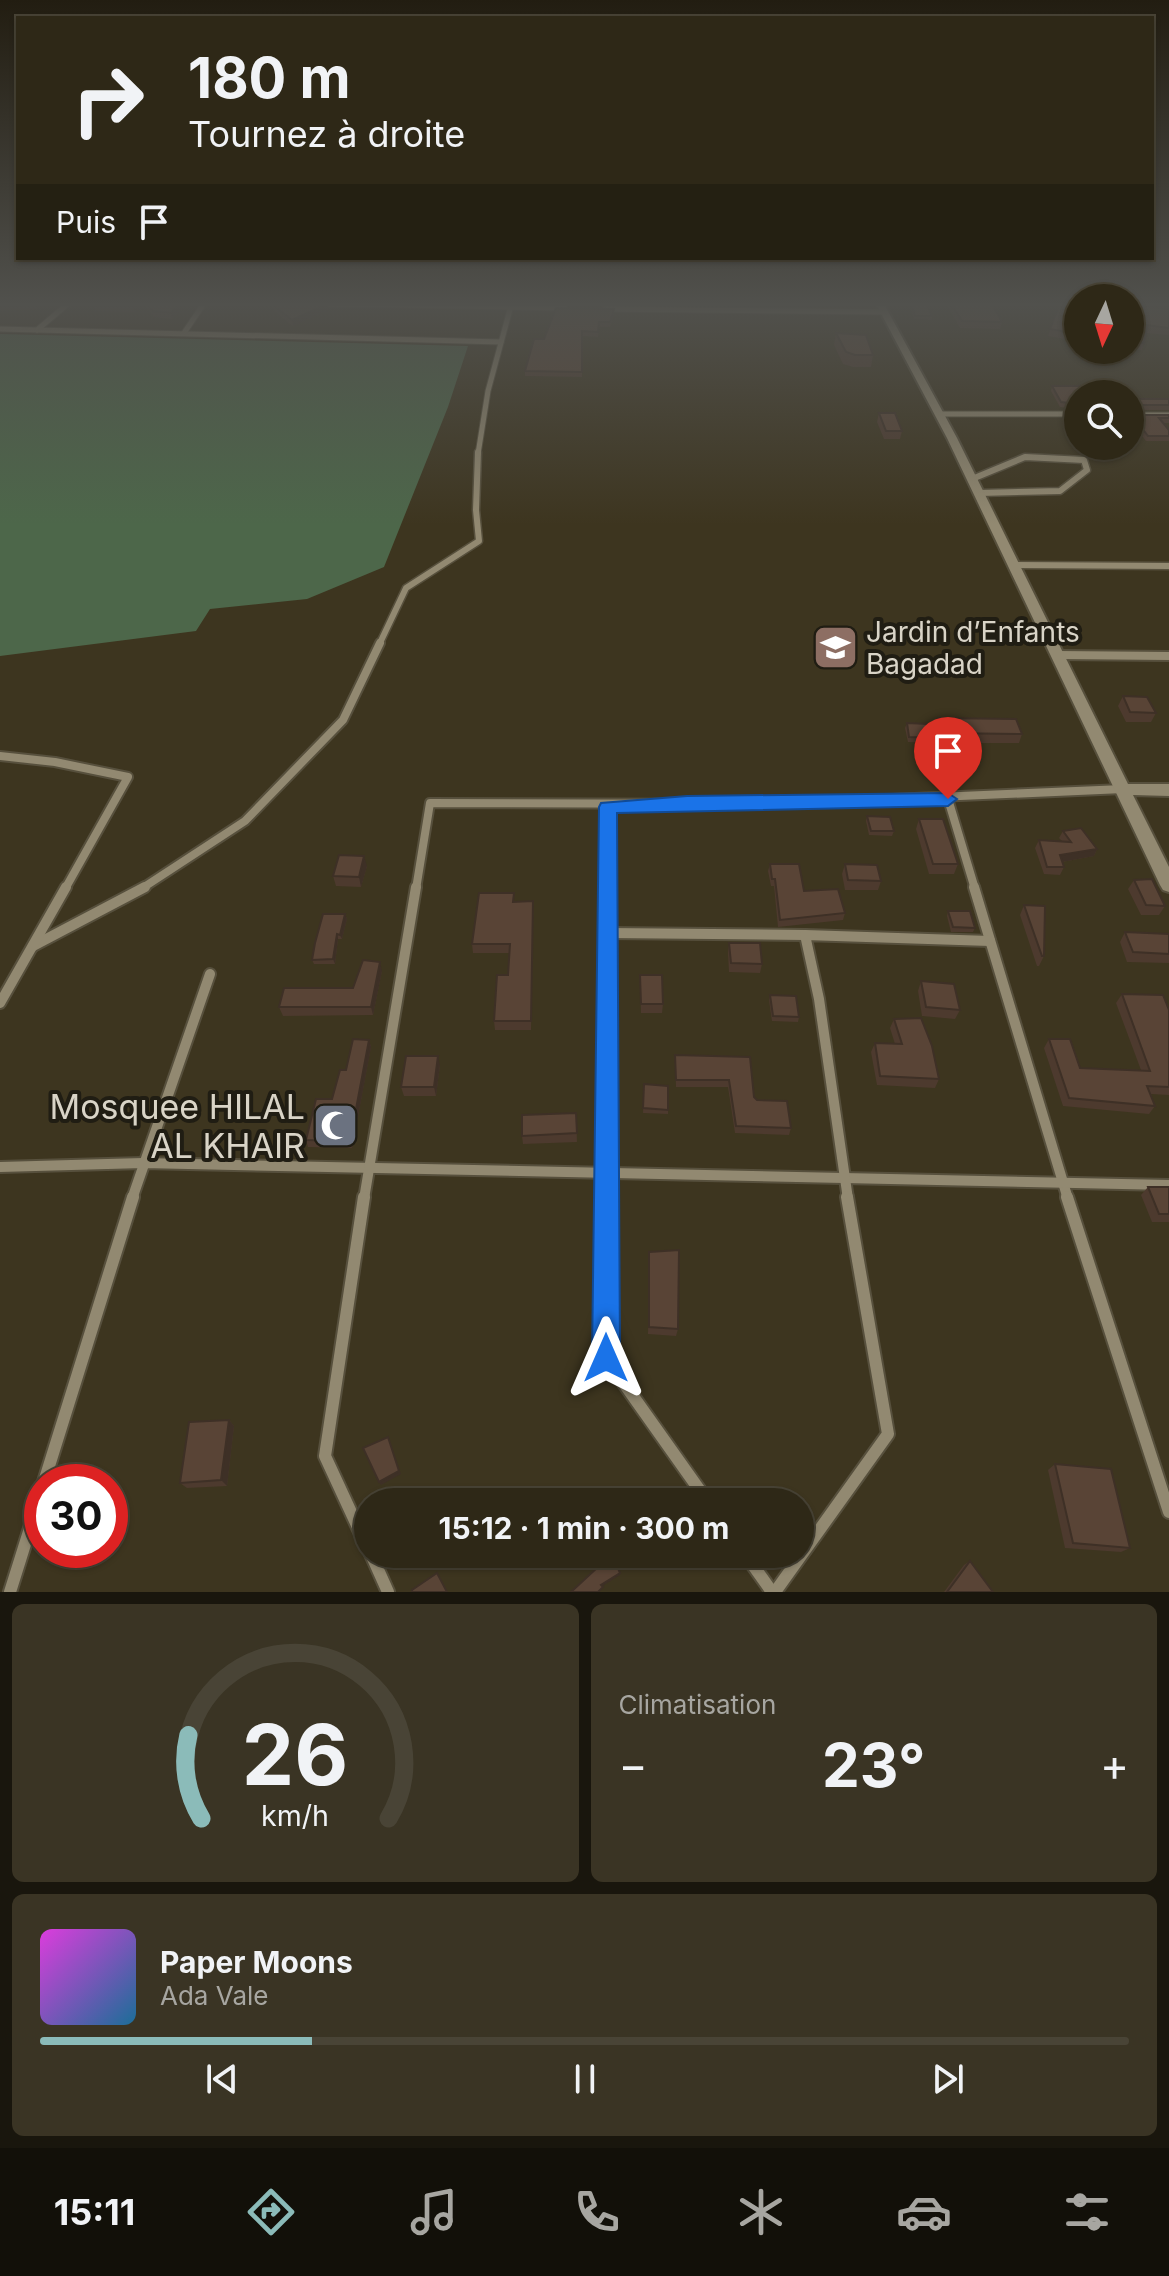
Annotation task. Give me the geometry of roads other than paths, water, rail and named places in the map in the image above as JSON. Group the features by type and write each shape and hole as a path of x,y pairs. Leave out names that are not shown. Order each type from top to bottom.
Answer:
{"street":[{"path":"33,946 163,877 245,821 343,720 406,588 479,541 474,511 481,414 491,376"},
{"path":"919,376 979,493 1169,885"},
{"path":"939,414 1064,414"},
{"path":"1144,415 1169,415"},
{"path":"972,479 1025,457 1084,460 1087,470 1060,491 979,493"},
{"path":"1014,565 1169,566"},
{"path":"1057,655 1169,656"},
{"path":"0,756 55,762 128,777 0,1003"},
{"path":"354,1519 325,1456 368,1170 430,803 608,807 1169,790"},
{"path":"948,799 1063,1182 1169,1512"},
{"path":"608,807 606,1358 698,1488"},
{"path":"608,933 990,941"},
{"path":"755,1568 773,1592 888,1434 844,1177 819,999 805,935"},
{"path":"50,1464 143,1163 210,974"},
{"path":"0,1167 143,1163 1169,1185"},
{"path":"10,1592 24,1547"},
{"path":"377,1568 388,1592"}],"place":[{"name":"Jardin d’Enfants Bagadad","path":"835,648"},
{"name":"Mosquee HILAL AL KHAIR","path":"336,1126"}]}
